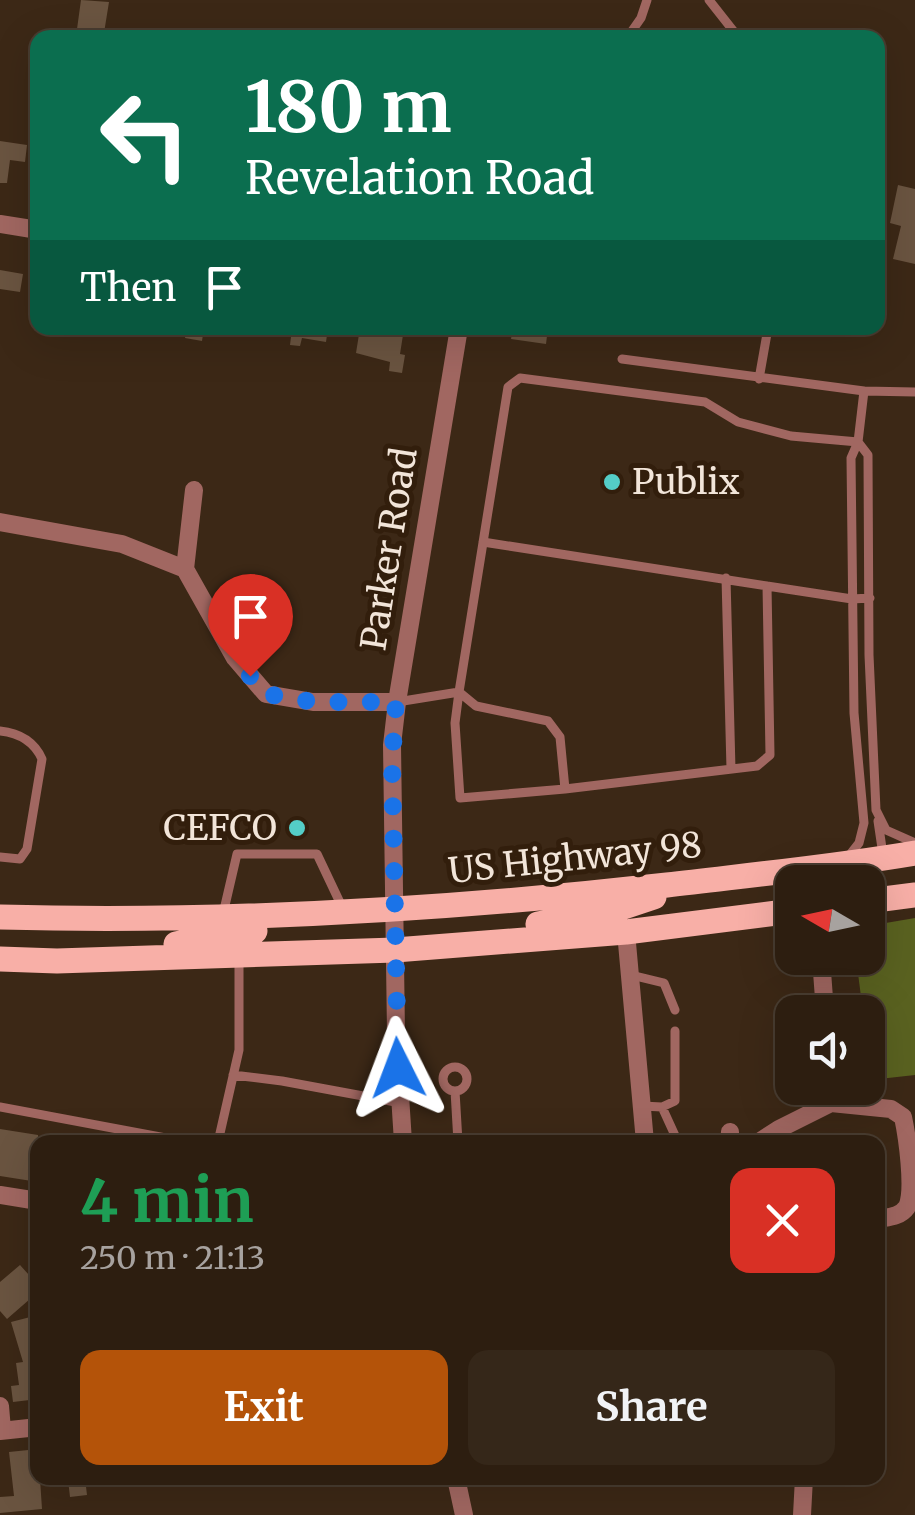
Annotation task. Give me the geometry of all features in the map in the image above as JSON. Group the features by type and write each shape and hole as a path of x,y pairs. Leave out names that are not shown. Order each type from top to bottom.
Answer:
{"main road":[{"name":"US Highway 98","path":"0,917 395,911 706,880 915,852"},
{"path":"883,865 884,858"},
{"path":"395,950 407,937 426,932 554,922 624,908 706,880"},
{"path":"885,899 915,894"},
{"path":"108,958 232,932 380,924 395,911"},
{"path":"0,959 57,961 395,950 626,932 775,913"},
{"path":"56,918 57,961"}],"street":[{"path":"0,224 30,229"},
{"name":"Parker Road","path":"403,1135 392,761 396,702 458,335"},
{"path":"194,490 185,569 235,658 266,694 314,702 396,702"},
{"path":"0,522 122,544 185,569"},
{"path":"626,932 644,1135"},
{"path":"769,1135 815,1105"},
{"path":"877,1105 891,1108 903,1117 909,1163 907,1206 896,1216 885,1217"},
{"path":"0,1194 30,1200"},
{"path":"0,1406 1,1430 30,1428"},
{"path":"458,1485 464,1515"},
{"path":"802,1515 804,1485"}],"lane":[{"path":"632,30 647,0"},
{"path":"708,0 732,30"},
{"path":"758,379 767,335"},
{"path":"622,360 864,391 915,392"},
{"path":"767,586 770,755 757,766 460,798 456,724 459,692 508,387 520,378 705,402 738,422 756,427 791,436 858,442 868,456 876,810 884,858"},
{"path":"844,864 859,843 864,823 854,713 850,458 858,442 864,391"},
{"path":"483,542 852,599 870,598"},
{"path":"726,578 730,769"},
{"path":"396,702 459,692 476,706 548,721 560,737 564,789"},
{"path":"0,731 27,740 42,759 27,849 20,858 0,857"},
{"path":"876,810 886,830 915,843"},
{"path":"222,916 237,854 317,854 345,912"},
{"path":"220,1135 239,1050 239,954"},
{"path":"630,974 664,983 675,1010"},
{"path":"642,1106 662,1107 675,1100 675,1030"},
{"path":"233,1076 401,1103"},
{"path":"456,1091 458,1135"},
{"path":"0,1107 150,1135"},
{"path":"662,1107 678,1135"}],"green space":[{"path":"915,918 915,1075 885,1078 885,995 861,995 858,975 885,975 885,923"}],"building":[{"path":"81,0 109,2 104,30 77,29"},
{"path":"0,141 27,145 25,162 10,160 7,183 0,183"},
{"path":"898,185 915,189 915,264 893,259 901,226 890,223"},
{"path":"0,270 23,274 20,292 0,289"},
{"path":"186,335 203,335 202,341 185,338"},
{"path":"279,335 327,335 326,342 302,338 300,346 290,345 291,337"},
{"path":"359,335 403,335 402,373 389,371 390,362 356,353"},
{"path":"512,335 547,335 546,344 511,339"},
{"path":"0,1129 38,1135 30,1135 30,1181 0,1176"},
{"path":"20,1265 30,1276 30,1299 7,1319 0,1311 0,1282"},
{"path":"30,1317 30,1400 13,1402 11,1386 19,1385 16,1363 23,1362 11,1322"},
{"path":"30,1450 30,1485 40,1485 42,1509 0,1513 0,1497 14,1496 9,1452"},
{"path":"69,1485 86,1485 87,1495 70,1497"}],"place":[{"name":"Publix","path":"612,482"},
{"name":"CEFCO","path":"297,828"}],"route":[{"path":"250,676 266,694 314,702 396,702 392,761 398,1068"}]}
